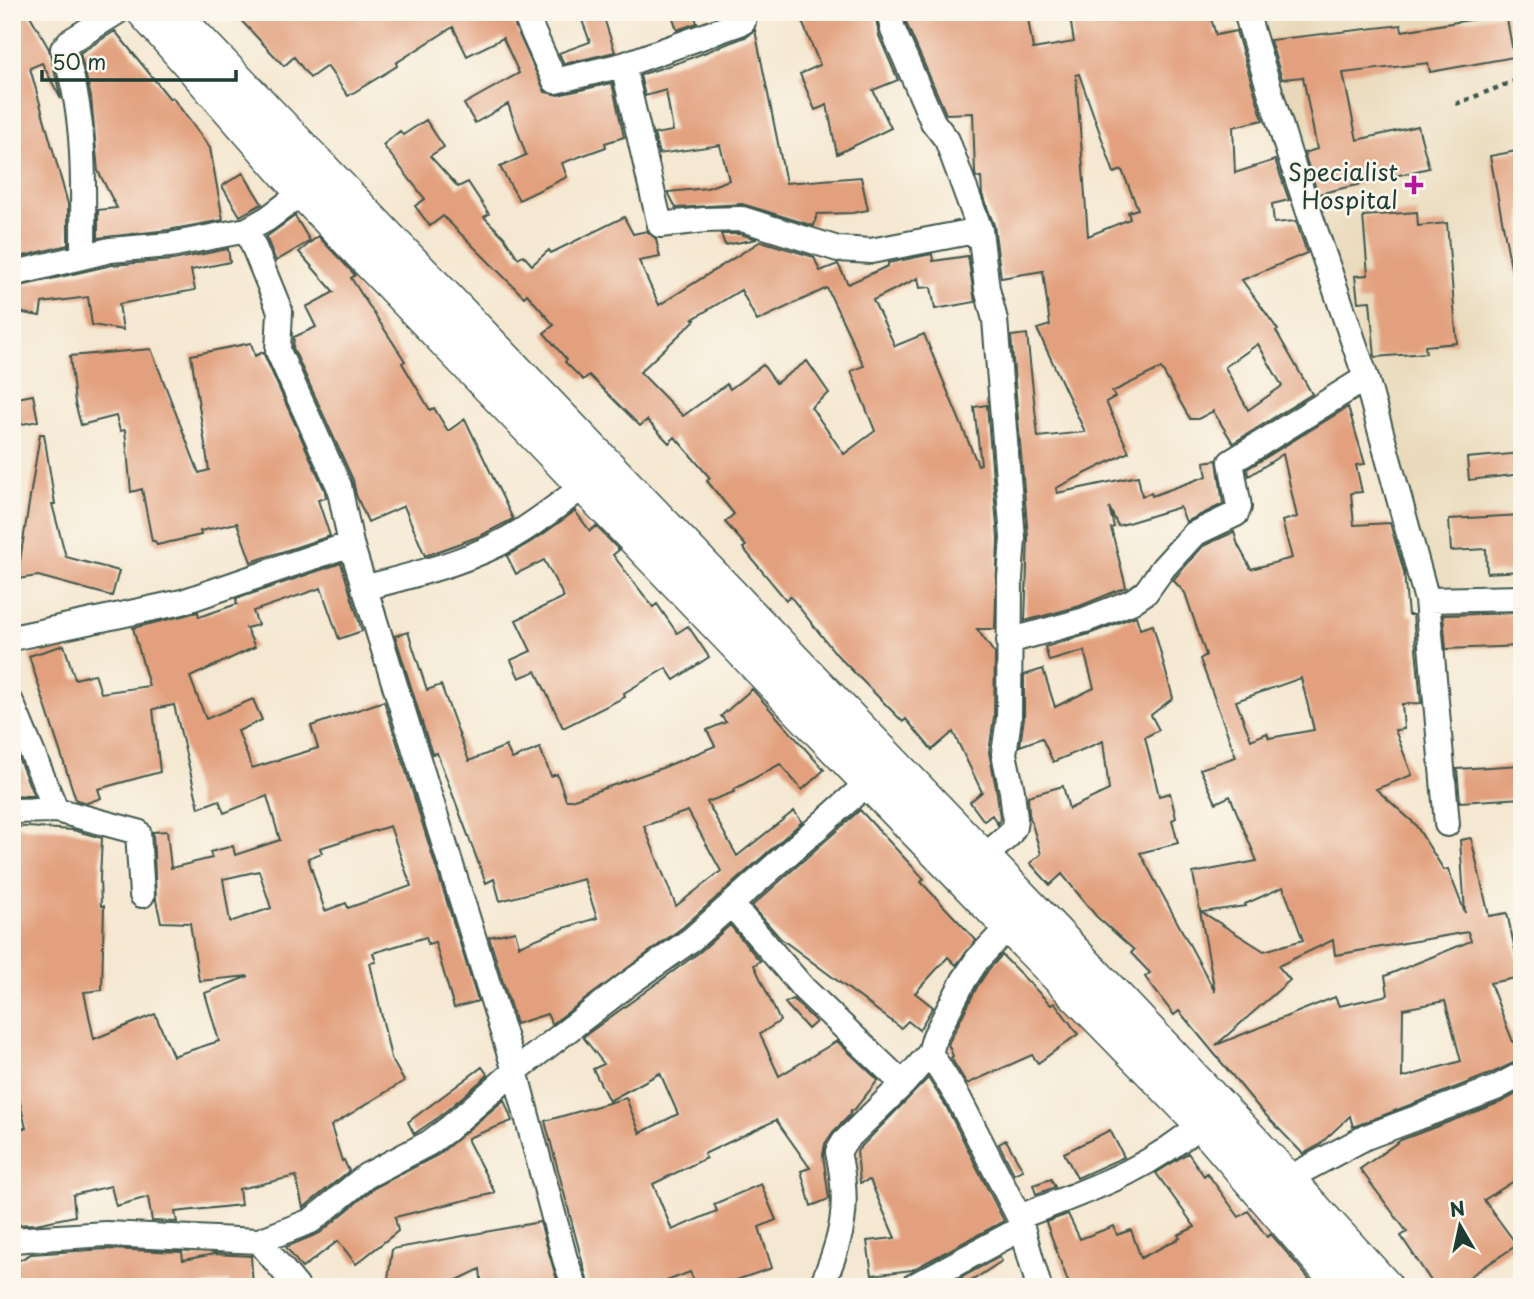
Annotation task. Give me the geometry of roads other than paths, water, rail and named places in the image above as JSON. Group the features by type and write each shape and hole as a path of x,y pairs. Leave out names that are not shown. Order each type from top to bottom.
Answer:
{"main road":[{"path":"145,12 303,192 869,782 1202,1123 1343,1287"},
{"path":"171,12 983,858 1287,1179 1385,1287"}],"street":[{"path":"83,256 83,144 72,72 63,49 69,42 117,12"},
{"path":"524,12 555,81 623,65 743,22 742,12"},
{"path":"889,12 893,30 933,122 947,140 981,230 987,289 995,320 1013,538 1009,718 1004,754 1012,791 1014,827 1009,835 983,858"},
{"path":"1246,12 1289,154 1366,378 1427,600 1447,824"},
{"path":"623,65 660,225 742,219 838,249 871,251 981,230"},
{"path":"12,274 110,250 170,245 247,230 267,219 303,192"},
{"path":"247,230 260,256 280,311 278,351 339,486 351,544 515,1071 565,1259 575,1287"},
{"path":"1009,640 1085,620 1131,603 1146,592 1163,568 1194,534 1236,514 1239,507 1231,462 1366,378"},
{"path":"365,588 462,559 521,531 585,485"},
{"path":"12,638 182,602 351,544"},
{"path":"1427,600 1522,598"},
{"path":"12,704 56,810"},
{"path":"12,1240 106,1234 259,1241 311,1221 366,1176 429,1143 448,1129 515,1071 628,984 692,939 869,782"},
{"path":"12,811 56,810 138,832 142,895"},
{"path":"732,905 804,989 903,1084"},
{"path":"821,1287 834,1260 842,1231 845,1204 838,1152 844,1142 903,1084 930,1053 934,1036 964,980 977,960 1009,926"},
{"path":"930,1053 959,1098 1020,1222 1039,1287"},
{"path":"1287,1179 1366,1136 1496,1088 1522,1074"},
{"path":"912,1287 1020,1222 1119,1177 1175,1146 1202,1123"},
{"path":"259,1241 296,1287"}],"place":[{"name":"Specialist Hospital","path":"1414,185"}]}
